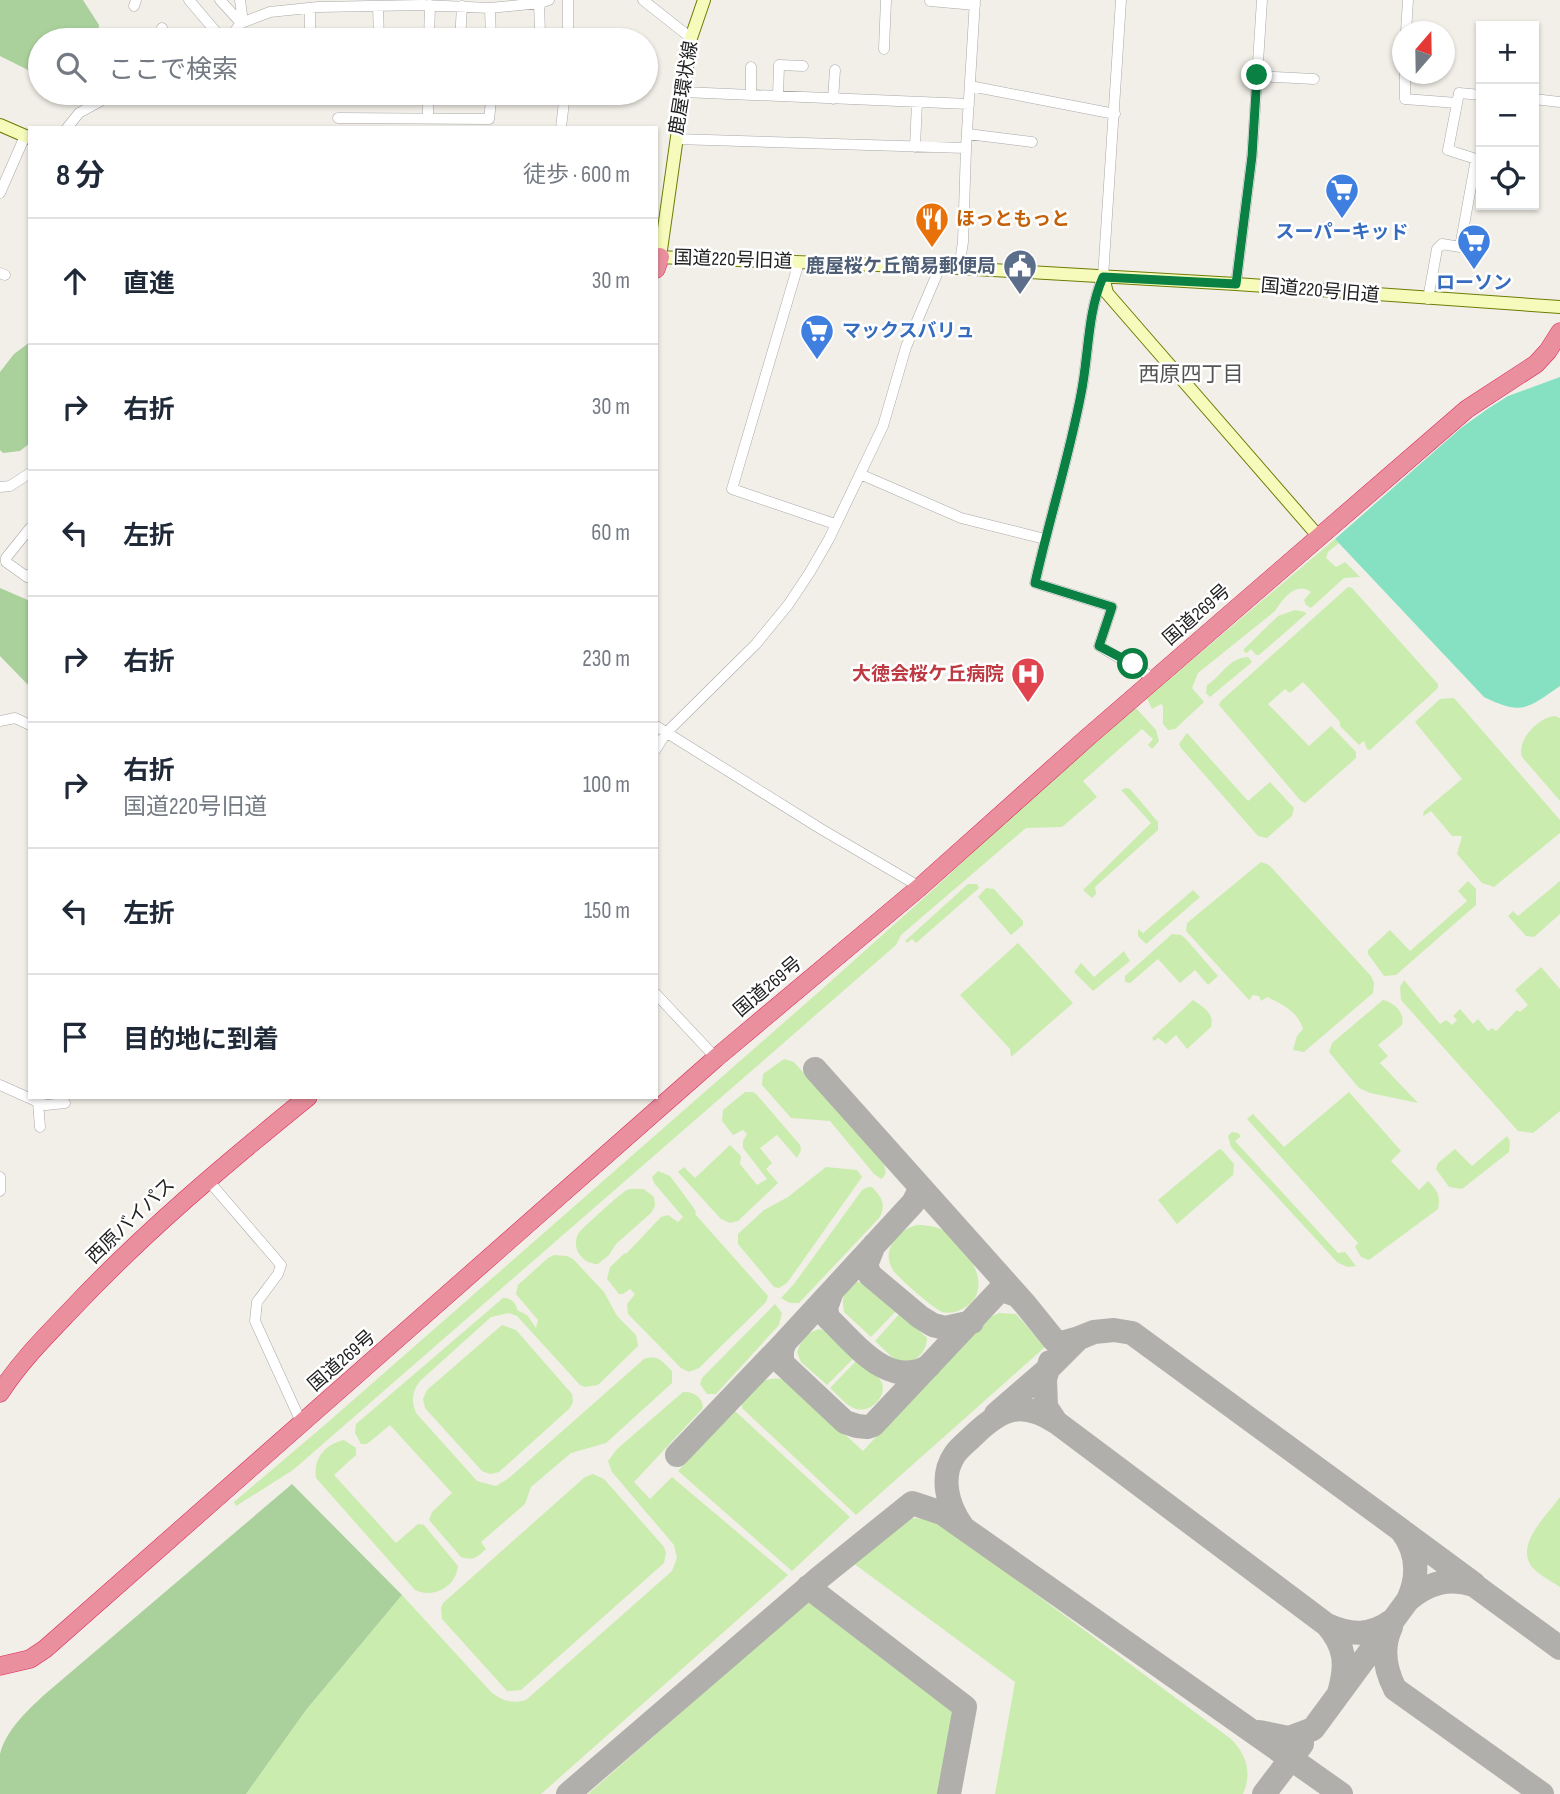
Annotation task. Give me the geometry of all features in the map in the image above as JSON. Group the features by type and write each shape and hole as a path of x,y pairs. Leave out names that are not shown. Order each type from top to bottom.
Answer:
{"highway":[{"name":"国道269号","path":"0,1667 30,1659 45,1649 716,1058 920,887 1467,409 1536,364 1560,332"},
{"name":"西原バイパス","path":"0,1393 25,1361 86,1294 207,1179 306,1099"}],"street":[{"path":"189,0 214,28"},
{"path":"220,0 242,23"},
{"path":"240,0 242,23"},
{"path":"568,0 568,28"},
{"path":"643,0 691,38"},
{"name":"鹿屋環状線","path":"658,255 691,38 704,0"},
{"path":"884,49 886,0"},
{"path":"1121,0 1103,277 1096,294 1073,435 1035,583 1112,607 1099,646 1155,679"},
{"path":"1236,284 1252,156 1262,0"},
{"path":"1407,21 1408,0"},
{"path":"237,28 242,23 270,12 315,5 378,6 424,3 490,8 510,3 543,1 541,28"},
{"path":"930,1 975,3 963,242 959,268"},
{"path":"424,3 427,28"},
{"path":"456,4 459,28"},
{"path":"312,28 315,5"},
{"path":"378,6 379,28"},
{"path":"490,8 491,28"},
{"path":"778,96 779,65 803,66"},
{"path":"751,67 751,95"},
{"path":"833,99 835,70"},
{"path":"1257,75 1314,79"},
{"path":"1405,84 1405,99 1457,103"},
{"path":"970,86 1115,114"},
{"path":"683,92 969,104"},
{"path":"1428,299 1437,249 1443,244 1460,247 1476,159 1448,150 1459,93 1476,95"},
{"path":"1539,100 1560,102"},
{"path":"915,147 917,102"},
{"path":"68,126 79,113 94,105"},
{"path":"428,105 428,118"},
{"path":"338,118 428,118 488,123 490,105"},
{"path":"561,126 564,105"},
{"path":"0,125 27,137 1,189"},
{"path":"968,134 1032,142"},
{"path":"676,139 966,148"},
{"name":"国道220号旧道","path":"658,261 940,267 1560,307"},
{"path":"799,262 732,489 835,524"},
{"path":"658,746 666,733 756,644 788,606 810,572 883,426 906,346 940,267"},
{"path":"1103,277 1107,293 1120,309 1319,537"},
{"path":"0,487 10,486 28,474"},
{"path":"860,474 961,518 1045,539"},
{"path":"28,530 6,558 6,562 22,575 28,576"},
{"path":"0,722 15,718 28,724"},
{"path":"658,727 920,887"},
{"path":"658,996 716,1058"},
{"path":"0,1085 28,1098"},
{"path":"31,1099 46,1105 65,1103"},
{"path":"38,1102 40,1127"},
{"path":"0,1177 0,1191"},
{"path":"207,1179 281,1265 278,1274 257,1302 255,1321 302,1424"}],"green space":[{"path":"0,0 83,0 99,25 99,28 28,28 28,70 0,56"},
{"path":"28,344 28,445 20,451 3,453 0,450 0,372 14,354"},
{"path":"1560,377 1560,686 1532,704 1516,708 1484,697 1335,539 1461,428 1486,410 1508,396"},
{"path":"1335,539 1339,543 1328,552 1326,558 1336,567 1345,562 1360,577 1344,578 1311,608 1304,600 1311,592 1300,589 1290,593 1275,611 1198,673 1192,688 1204,702 1175,729 1168,730 1163,724 1163,706 1161,704 1152,709 1147,698"},
{"path":"1348,587 1352,588 1438,684 1438,688 1370,750 1364,741 1359,745 1340,726 1340,722 1303,682 1290,693 1285,689 1268,704 1309,746 1331,726 1356,752 1356,758 1305,803 1219,705"},
{"path":"0,588 28,600 28,685 0,656"},
{"path":"1295,610 1306,614 1259,655 1251,649 1247,653 1244,652 1278,616"},
{"path":"1248,657 1252,662 1210,697 1206,693 1207,685 1230,664"},
{"path":"1454,698 1560,820 1560,833 1494,887 1482,883 1457,854 1462,836 1452,836 1431,811 1423,816 1424,811 1462,779 1415,722 1440,699"},
{"path":"1135,707 1156,730 1159,741 1152,749 1148,745 1153,739 1142,729 1083,781 1097,797 1062,827 1026,828 901,935 896,945 293,1470 236,1506 234,1502 821,990 936,887 1073,758"},
{"path":"1555,716 1560,718 1560,801 1522,757 1521,750 1530,730 1542,720"},
{"path":"1187,733 1248,801 1270,782 1294,808 1292,816 1267,838 1258,836 1181,748 1179,744"},
{"path":"1130,789 1158,822 1158,830 1095,887 1096,894 1092,898 1083,890 1151,823 1121,790"},
{"path":"1261,862 1269,865 1371,976 1374,983 1373,993 1304,1052 1293,1050 1297,1036 1303,1029 1293,1013 1267,997 1261,1001 1259,996 1253,995 1249,1000 1186,931 1187,923"},
{"path":"1468,881 1476,889 1476,905 1396,975 1384,976 1368,950 1390,930 1410,951 1467,901 1458,891"},
{"path":"1560,881 1560,914 1534,937 1526,936 1508,916 1513,911 1518,916"},
{"path":"968,884 977,884 979,888 916,943 912,939 907,943 905,941"},
{"path":"986,888 994,889 1023,921 1023,925 1011,935 978,897"},
{"path":"1193,890 1200,897 1146,944 1138,936 1138,929 1143,933"},
{"path":"1172,934 1185,938 1218,976 1208,985 1195,970 1180,983 1158,959 1130,983 1125,982 1125,976"},
{"path":"1018,943 1073,1003 1011,1057 1010,1049 960,995"},
{"path":"1124,951 1130,961 1093,991 1074,972 1081,963 1094,977"},
{"path":"1541,967 1560,989 1560,1111 1533,1133 1518,1131 1401,1000 1400,987 1404,980 1440,1024 1446,1020 1452,1025 1457,1020 1453,1016 1460,1009 1473,1024 1478,1019 1488,1031 1492,1028 1496,1031 1517,1010 1520,1012 1528,1005 1515,990"},
{"path":"1193,1000 1210,1014 1211,1027 1187,1049 1176,1035 1166,1044 1158,1038 1154,1041 1152,1038"},
{"path":"1383,1000 1398,1009 1403,1021 1402,1025 1378,1045 1388,1056 1380,1063 1418,1103 1370,1093 1359,1088 1329,1052 1332,1043"},
{"path":"784,1059 794,1062 884,1164 886,1173 881,1179 830,1121 791,1118 762,1085 763,1074"},
{"path":"745,1092 757,1095 800,1145 801,1150 797,1158 777,1135 760,1148 772,1163 766,1169 778,1183 738,1221 730,1223 721,1219 678,1172 684,1167 695,1178 730,1145 741,1156 740,1164 757,1185 767,1179 743,1148 747,1134 743,1130 733,1135 722,1121 723,1110"},
{"path":"1349,1092 1401,1151 1391,1161 1419,1190 1428,1181 1439,1197 1438,1209 1369,1260 1361,1257 1355,1247 1358,1243 1247,1119 1253,1114 1284,1147"},
{"path":"1232,1132 1241,1136 1235,1141 1338,1253 1345,1252 1356,1266 1347,1267 1337,1262 1231,1147 1228,1136"},
{"path":"1507,1136 1510,1141 1509,1152 1462,1189 1449,1187 1436,1169 1438,1163 1455,1149 1472,1166"},
{"path":"1221,1149 1234,1164 1233,1175 1177,1224 1158,1200"},
{"path":"826,1167 857,1170 862,1177 787,1283 779,1288 774,1287 738,1244 738,1234 764,1210 788,1197"},
{"path":"658,1171 670,1176 693,1207 695,1214 768,1296 766,1302 699,1368 689,1372 681,1368 628,1314 627,1304 635,1294 630,1289 619,1294 607,1279 610,1267 661,1217 668,1215 678,1222 683,1217 654,1183 652,1177"},
{"path":"872,1187 882,1201 880,1217 799,1303 790,1303 781,1298 862,1190"},
{"path":"644,1189 654,1197 655,1206 651,1213 598,1264 583,1258 577,1250 578,1234 627,1190"},
{"path":"917,1225 941,1229 948,1233 972,1261 977,1273 977,1295 970,1304 958,1311 946,1313 938,1310 893,1270 889,1255 893,1242 904,1231"},
{"path":"554,1255 573,1259 604,1292 617,1316 636,1335 638,1346 598,1385 585,1387 580,1385 517,1316 509,1313 491,1317 420,1381 413,1396 416,1413 477,1481 496,1486 509,1478 644,1359 657,1358 663,1362 672,1371 672,1383 606,1443 571,1453 531,1487 525,1504 481,1542 486,1549 483,1552 472,1558 461,1557 429,1520 432,1512 452,1493 390,1425 367,1444 361,1444 355,1433 356,1424 503,1298 513,1301 517,1310 527,1315 536,1328 538,1320 516,1294 518,1285"},
{"path":"857,1282 869,1282 898,1309 871,1337 844,1312 845,1294 849,1287"},
{"path":"775,1304 782,1313 779,1325 716,1394 707,1394 700,1384 702,1378"},
{"path":"901,1312 927,1338 922,1353 909,1363 896,1361 875,1341"},
{"path":"999,1313 1016,1314 1045,1347 856,1515 742,1408 745,1395 756,1385 771,1379 785,1380 863,1451 984,1320"},
{"path":"502,1325 516,1330 572,1394 573,1402 570,1408 499,1472 490,1474 482,1471 425,1408 423,1399 427,1390"},
{"path":"819,1329 829,1332 853,1355 853,1359 827,1385 801,1362 797,1352 804,1335"},
{"path":"858,1359 878,1376 883,1388 876,1403 861,1410 849,1405 830,1388"},
{"path":"683,1392 697,1396 703,1408 634,1482 650,1499 672,1477 788,1575 541,1794 246,1794 306,1710 402,1595 491,1692 503,1700 516,1702 526,1700 672,1571 677,1558 674,1545 612,1472 608,1461 617,1449"},
{"path":"734,1410 850,1517 792,1571 678,1471"},
{"path":"344,1440 356,1448 356,1455 334,1475 396,1543 418,1524 424,1525 458,1566 448,1585 436,1592 415,1590 316,1478 316,1465 322,1453 331,1445"},
{"path":"593,1474 604,1479 664,1547 664,1563 521,1690 507,1691 442,1619 441,1608 443,1603 585,1477"},
{"path":"292,1484 402,1595 306,1710 246,1794 0,1794 0,1754 7,1737 24,1714"},
{"path":"1560,1497 1560,1587 1534,1569 1527,1554 1532,1536"},
{"path":"911,1518 926,1519 944,1526 1231,1739 1241,1751 1246,1765 1247,1779 1243,1794 995,1794 1015,1682 853,1563 853,1560 897,1523"},
{"path":"810,1599 956,1706 941,1794 588,1794"}],"taxiway":[{"path":"815,1069 1054,1340 1061,1343 1079,1338"},
{"path":"917,1183 919,1191 913,1203 785,1342 782,1363 845,1422 867,1427 873,1425 999,1291 1016,1295"},
{"path":"874,1245 866,1265 870,1275 920,1317 945,1328 972,1322"},
{"path":"832,1291 826,1308 828,1318 861,1351 886,1368 900,1372 914,1372 929,1366"},
{"path":"1056,1422 1046,1407 1045,1379 1048,1369 1079,1338 1094,1332 1114,1330 1132,1333 1401,1530 1407,1538 1415,1564 1414,1582 1408,1600 1313,1729 1289,1738 1259,1732"},
{"path":"677,1455 785,1342"},
{"path":"996,1414 1048,1369 1050,1362"},
{"path":"962,1526 949,1500 946,1482 947,1472 955,1454 994,1418 1012,1410 1032,1411 1056,1422 1327,1625 1361,1633 1377,1629 1393,1620"},
{"path":"568,1794 819,1578 912,1503 942,1513 1341,1794"},
{"path":"1405,1533 1474,1584"},
{"path":"1408,1600 1423,1589 1439,1583 1474,1585 1560,1648"},
{"path":"808,1587 965,1707 949,1794"},
{"path":"1327,1625 1338,1641 1343,1657 1339,1693"},
{"path":"1391,1627 1386,1643 1386,1658 1395,1689 1542,1794"},
{"path":"1264,1794 1302,1744"}],"place":[{"name":"スーパーキッド","path":"1342,220"},
{"name":"ほっともっと","path":"932,249"},
{"name":"ローソン","path":"1474,271"},
{"name":"鹿屋桜ケ丘簡易郵便局","path":"1020,296"},
{"name":"マックスバリュ","path":"817,361"},
{"name":"大徳会桜ケ丘病院","path":"1028,704"}],"district":[{"name":"西原四丁目","path":"1191,374"}],"route":[{"path":"1133,664 1099,646 1112,607 1035,583 1073,435 1096,294 1103,277 1236,284 1252,156 1257,75"}]}
